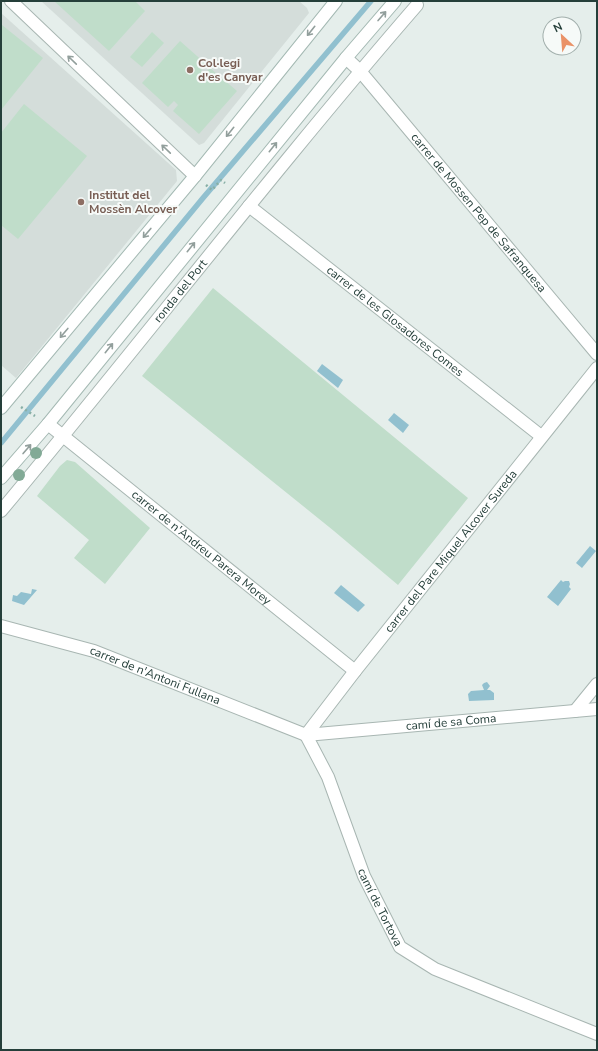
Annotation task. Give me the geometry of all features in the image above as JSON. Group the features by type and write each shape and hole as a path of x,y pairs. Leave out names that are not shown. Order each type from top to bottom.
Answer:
{"street":[{"path":"11,1 194,176"},
{"name":"ronda del Port","path":"1,478 48,424 394,1"},
{"path":"4,400 194,176 331,3"},
{"name":"ronda del Port","path":"1,511 64,436 249,206 360,71 417,5"},
{"path":"346,58 360,71"},
{"name":"carrer de Mossen Pep de Safranquesa","path":"360,71 597,354"},
{"name":"carrer de les Glosadores Comes","path":"249,206 541,436"},
{"name":"carrer del Pare Miquel Alcover Sureda","path":"306,735 541,436 597,368"},
{"name":"carrer de n'Andreu Parera Morey","path":"48,424 355,671"},
{"name":"carrer de n'Antoni Fullana","path":"1,626 94,651 306,735"},
{"path":"575,711 597,684"},
{"name":"camí de sa Coma","path":"306,735 597,709"},
{"name":"camí de Tortova","path":"306,735 328,777 364,876 400,947 435,969 597,1034"}],"path":[{"path":"194,176 212,190 221,180 236,193"},
{"path":"4,400 48,424"}],"shaded area":[{"name":"Col·legi d'es Canyar","path":"41,1 299,1 307,8 309,13 204,143 199,145"},
{"name":"Institut del Mossèn Alcover","path":"1,13 176,170 177,181 16,378 1,365"}],"green space":[{"path":"54,1 135,1 145,11 109,51"},
{"path":"2,25 43,58 1,110 1,26"},
{"path":"152,32 164,43 142,67 130,57"},
{"path":"180,41 206,64 201,70 205,74 210,68 237,91 199,134 173,111 178,105 174,101 168,107 142,83"},
{"path":"24,104 87,156 18,239 1,225 1,133"},
{"path":"213,288 468,498 398,585 334,531 142,376"},
{"path":"67,460 75,462 150,528 105,584 74,558 89,540 37,496 60,466"}],"water":[{"path":"322,364 343,380 338,388 317,371"},
{"path":"394,413 409,425 403,433 388,420"},
{"path":"590,546 596,551 582,568 576,563"},
{"path":"561,580 563,582 569,581 569,587 571,589 558,606 547,597"},
{"path":"341,585 365,605 358,612 334,593"},
{"path":"32,589 37,590 24,605 12,601 13,595 17,596 21,592 31,594"},
{"path":"487,682 490,686 487,690 494,693 494,700 469,701 468,694 471,691 484,690 482,685"}],"waterway":[{"path":"1,443 203,198 371,1"}],"place":[{"name":"Col·legi d'es Canyar","path":"190,70"},
{"name":"Institut del Mossèn Alcover","path":"81,202"}]}
